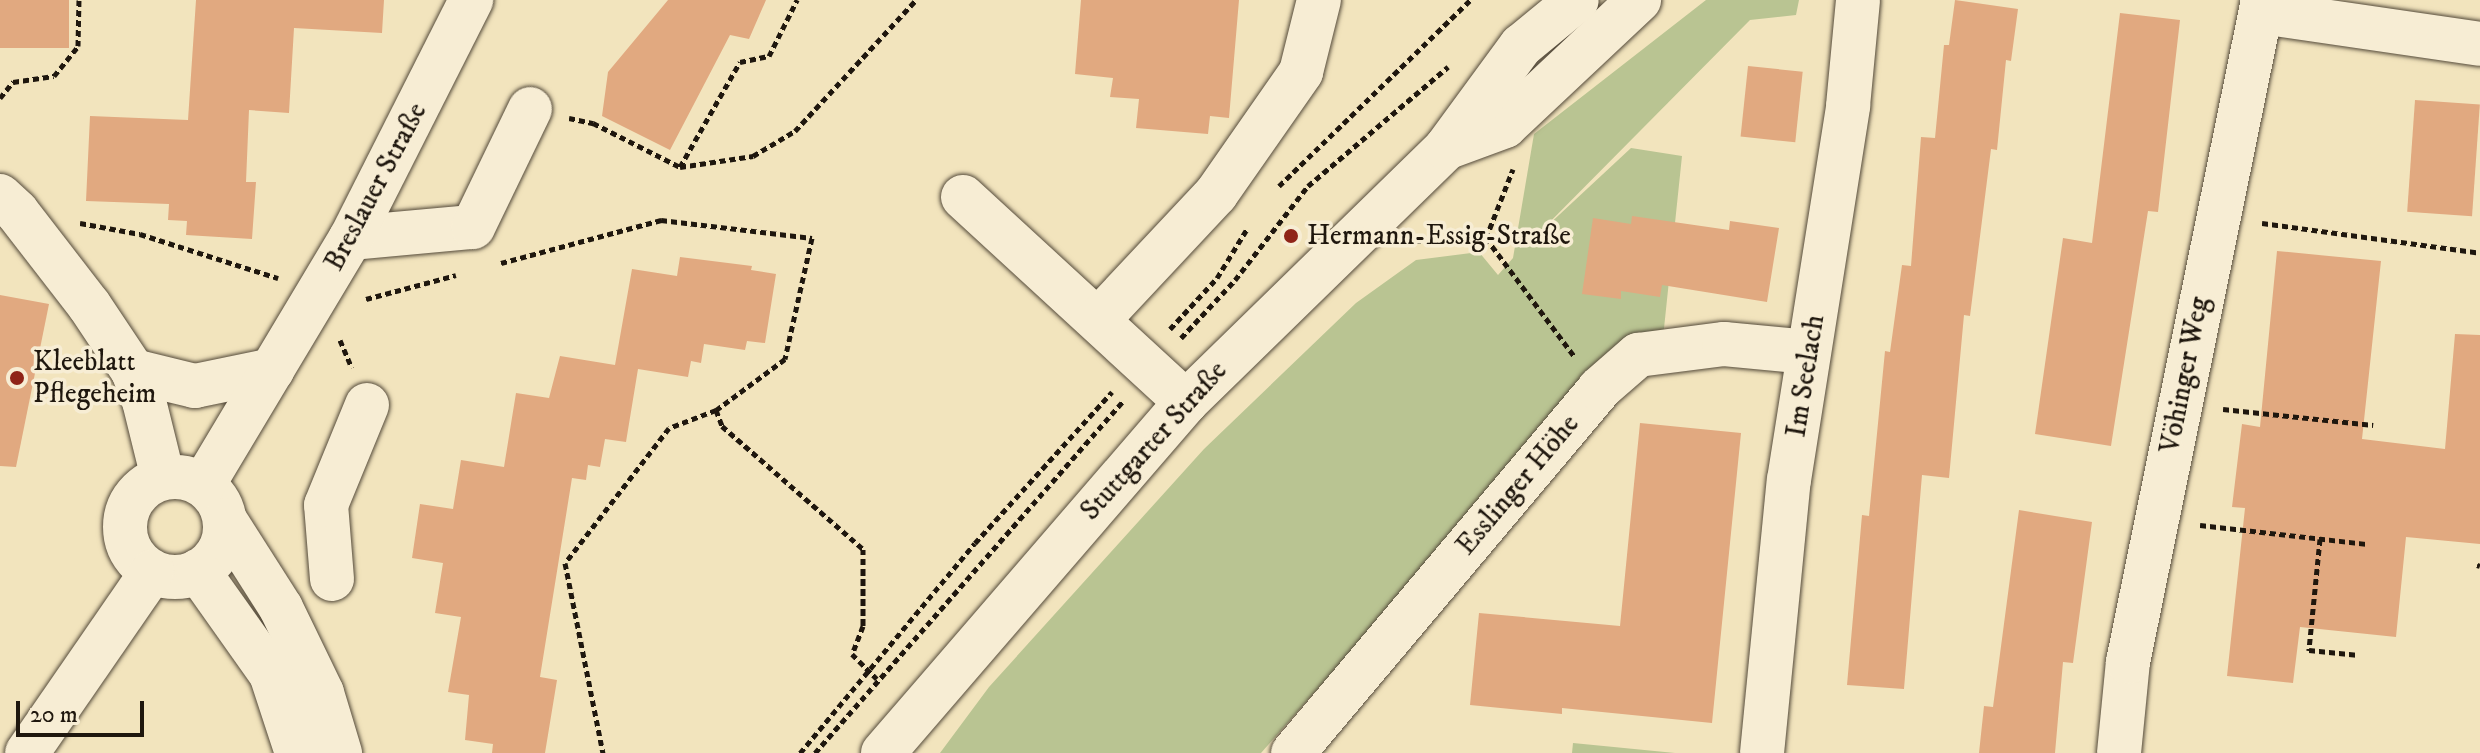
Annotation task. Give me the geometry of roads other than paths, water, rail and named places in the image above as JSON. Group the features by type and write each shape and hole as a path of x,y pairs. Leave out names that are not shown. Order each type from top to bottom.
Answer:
{"street":[{"name":"Breslauer Straße","path":"197,494 351,238 471,0"},
{"path":"1098,320 1216,194 1301,72 1319,0"},
{"name":"Stuttgarter Straße","path":"883,753 1186,402 1446,148 1521,46 1577,0"},
{"name":"Stuttgarter Straße","path":"1446,148 1505,126 1639,0"},
{"name":"Im Seelach","path":"1762,753 1789,480 1848,106 1858,0"},
{"path":"2262,6 2480,44"},
{"name":"Vöhinger Weg","path":"2119,753 2128,662 2155,519 2262,6"},
{"path":"351,238 473,227 530,109"},
{"path":"963,197 1186,402"},
{"path":"9,204 89,305 133,371 144,401 197,494 221,548 214,561 198,571 185,577 168,577 152,572 129,547 125,530 127,513 135,497 148,485 197,494 281,608 322,693 340,753"},
{"name":"Esslinger Höhe","path":"1293,753 1599,389 1638,355 1724,344 1809,352"},
{"path":"133,371 195,386 272,370"},
{"path":"332,579 326,505 367,405"},
{"path":"198,571 271,674 297,753"},
{"path":"27,753 152,572"}],"place":[{"name":"Hermann-Essig-Straße","path":"1291,236"},
{"name":"Kleeblatt Pflegeheim","path":"17,378"}]}
